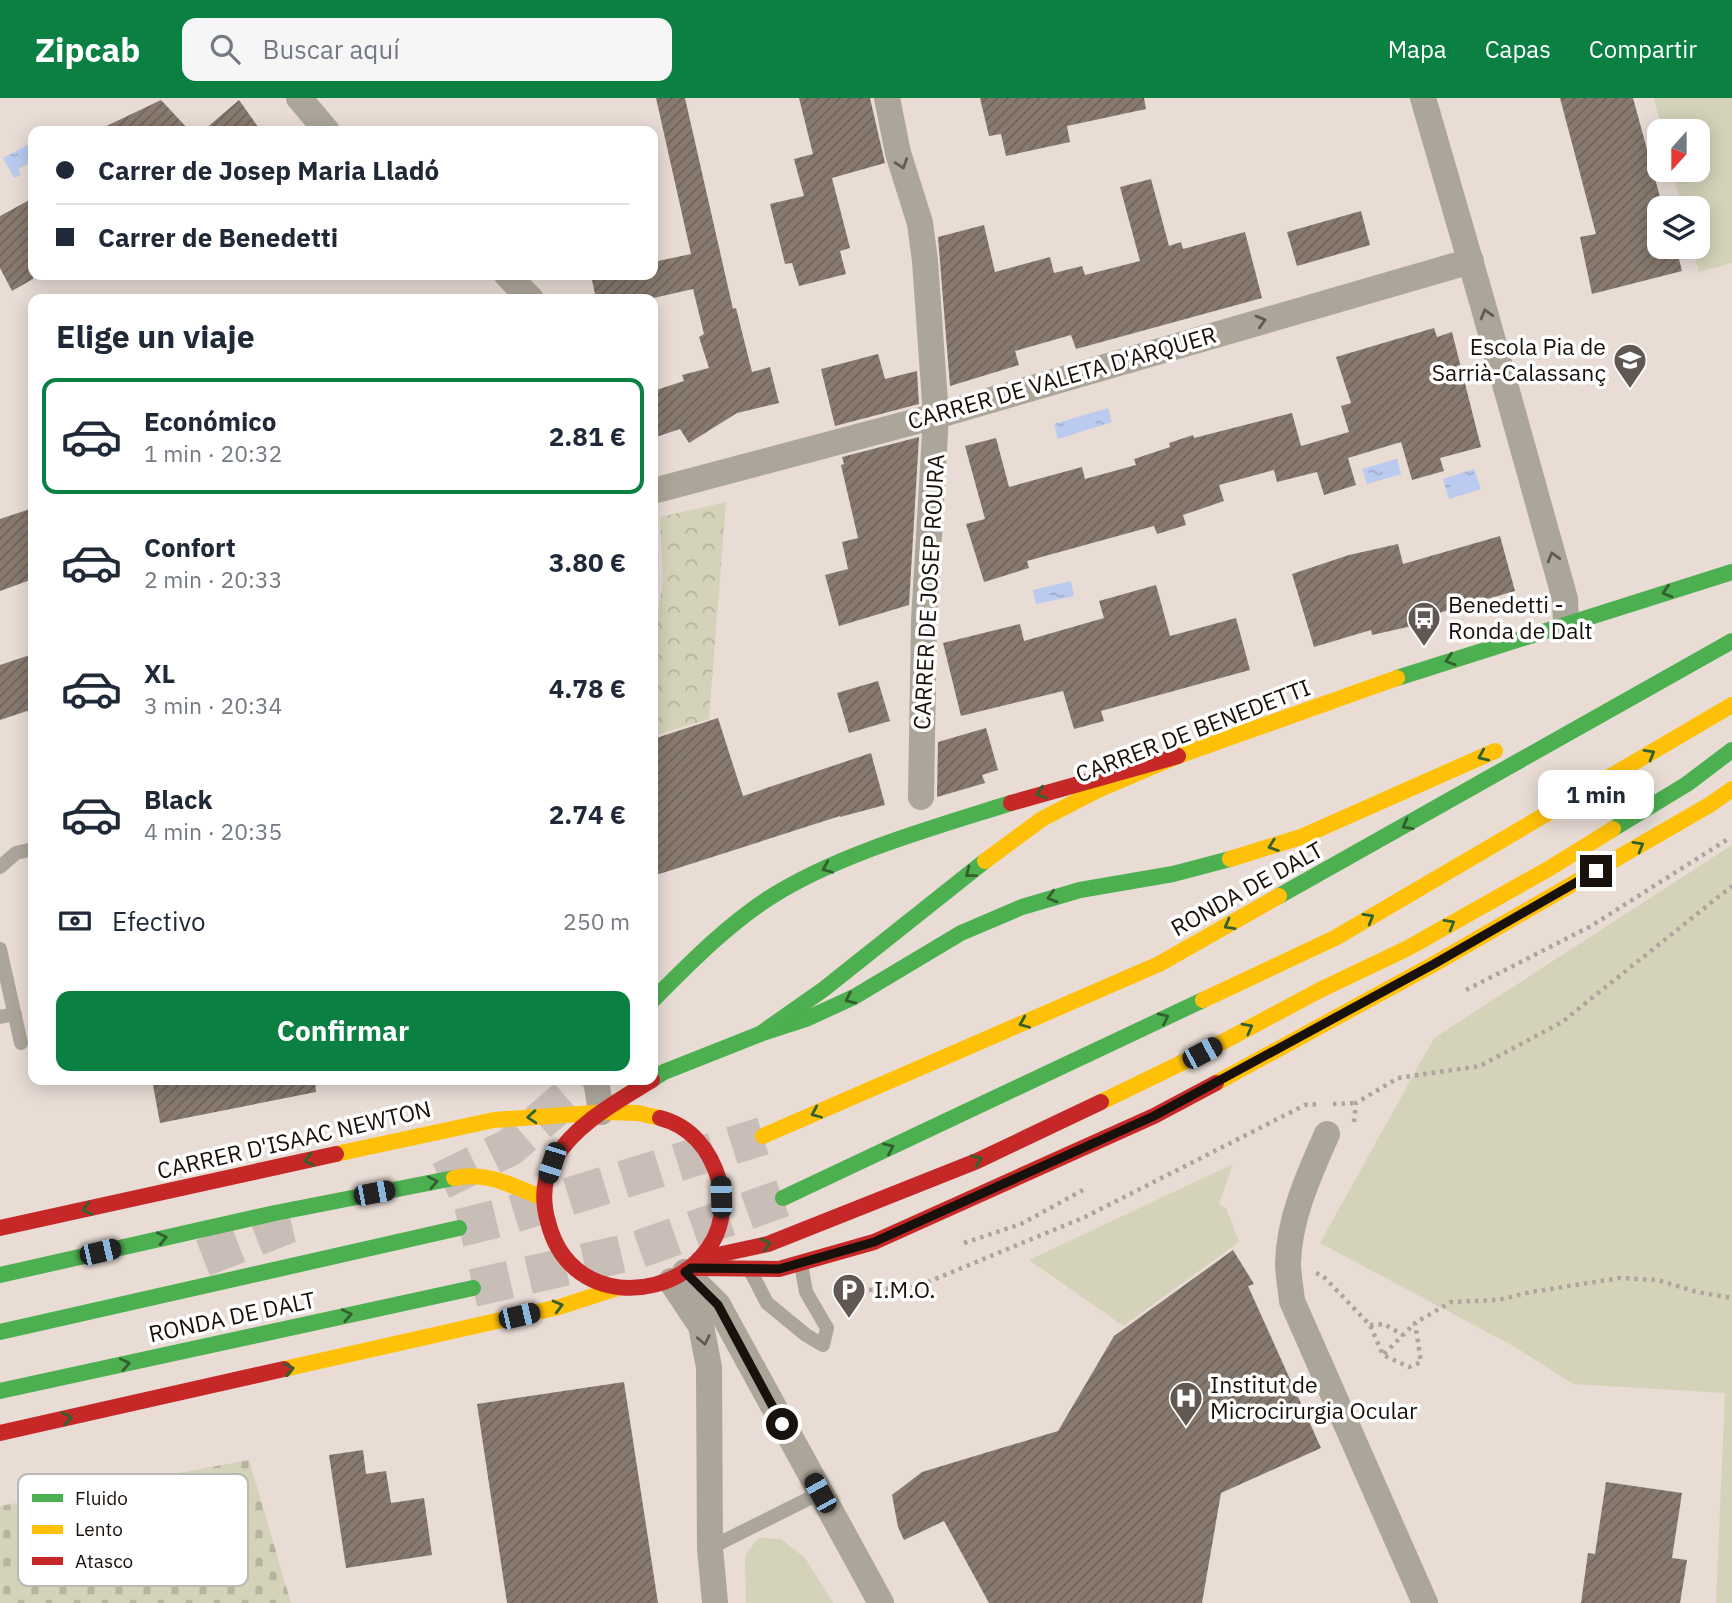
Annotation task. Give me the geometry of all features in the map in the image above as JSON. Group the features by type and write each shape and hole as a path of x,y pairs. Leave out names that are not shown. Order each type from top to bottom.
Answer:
{"main road":[{"name":"CARRER DE BENEDETTI","path":"658,1076 760,1034 824,989 1008,843 1042,819 1098,790 1178,756 1430,666 1732,572"},
{"name":"RONDA DE DALT","path":"763,1136 1160,964 1732,642"},
{"path":"1539,731 1702,659"},
{"path":"783,1198 1335,938 1732,705"},
{"path":"760,1034 854,998 961,933 1022,907 1080,890 1173,874 1267,848 1301,836 1514,743"},
{"path":"0,1433 482,1325 559,1307 618,1289 645,1289 687,1270 768,1244 977,1161 1202,1053 1320,990 1408,948 1550,868 1687,784 1732,750"},
{"path":"658,995 724,933 786,888 814,874 864,852 991,808 1090,778 1178,756"},
{"path":"687,1270 779,1269 874,1242 1154,1116 1446,957 1711,804 1732,789"},
{"name":"CARRER DE BENEDETTI","path":"601,1112 643,1085"},
{"path":"618,1289 594,1280 573,1266 556,1247 547,1223 543,1198 552,1163 561,1148 601,1112 652,1114 683,1127 707,1150 720,1181 721,1214 714,1236 687,1270"},
{"name":"CARRER D'ISAAC NEWTON","path":"0,1228 485,1121 601,1112"},
{"path":"0,1275 275,1213 473,1174 543,1198"},
{"name":"RONDA DE DALT","path":"0,1332 459,1228"},
{"path":"41,1323 141,1283"},
{"name":"RONDA DE DALT","path":"0,1391 474,1288"}],"street":[{"path":"299,98 323,126"},
{"name":"CARRER DE JOSEP ROURA","path":"887,98 898,153 920,223 936,416 924,621 921,797"},
{"path":"1423,98 1565,599 1566,624"},
{"name":"CARRER DE VALETA D'ARQUER","path":"658,490 936,416 1471,261"},
{"path":"512,280 526,294"},
{"path":"597,1085 601,1112"},
{"path":"1327,1134 1304,1185 1294,1222 1288,1263 1292,1301 1425,1603"},
{"path":"687,1270 718,1305 881,1603"},
{"path":"687,1270 709,1367 710,1548 715,1603"}],"lane":[{"path":"0,867 16,853 28,850"},
{"path":"0,949 7,1016 21,1043"},
{"path":"749,1268 767,1303 823,1345 827,1328 806,1292 801,1263"},
{"path":"710,1548 820,1493"}],"path":[{"path":"829,1292 916,1287 1085,1217 1304,1105 1356,1102 1398,1078 1480,1066 1562,1021 1732,886"},
{"path":"1327,1134 1352,1140 1356,1102"},
{"path":"1305,1268 1323,1276 1370,1325 1383,1355 1409,1367 1421,1362 1415,1323"},
{"path":"1383,1355 1415,1323 1451,1302 1498,1300 1620,1278 1658,1280 1697,1292 1732,1298"},
{"path":"1370,1325 1384,1324 1403,1335"}],"green space":[{"path":"1654,98 1732,98 1732,263 1699,272 1695,259 1710,259 1710,196 1679,196 1675,182 1710,182 1710,119 1659,119"},
{"path":"726,502 709,719 658,734 658,614 663,580 660,517"},
{"path":"1732,845 1732,1603 1716,1603 1725,1393 1573,1384 1515,1347 1320,1243 1434,1038"},
{"path":"1233,1164 1219,1204 1226,1208 1239,1242 1125,1327 1029,1260"},
{"path":"249,1460 291,1603 0,1603 0,1506 18,1503 18,1586 248,1586 248,1474 173,1474"},
{"path":"758,1538 781,1539 805,1558 833,1603 746,1603 745,1556"}],"water":[{"path":"28,145 28,164 18,169 21,175 14,178 3,158"},
{"path":"1108,408 1112,422 1058,439 1054,424"},
{"path":"1397,459 1401,474 1367,484 1362,469"},
{"path":"1474,469 1481,489 1449,499 1443,479"},
{"path":"1071,581 1074,596 1036,604 1033,590"}],"building":[{"path":"656,98 685,98 733,309 736,308 752,372 770,367 779,403 737,413 689,443 680,429 658,436 658,389 684,381 682,375 709,368 699,337 704,334 693,289 658,297 658,294 595,294 592,280 658,280 658,261 691,254"},
{"path":"799,98 870,98 885,163 832,178 850,248 840,251 846,274 799,286 792,263 785,264 770,204 804,196 794,159 813,154"},
{"path":"980,98 1144,98 1146,109 1067,126 1070,142 1006,156 1001,134 989,136"},
{"path":"1560,98 1633,98 1647,149 1647,182 1656,182 1660,196 1647,196 1647,259 1679,259 1682,271 1592,294 1580,237 1596,234"},
{"path":"161,100 185,126 106,126"},
{"path":"239,100 257,126 209,126"},
{"path":"1151,179 1169,246 1181,242 1183,249 1245,232 1262,298 1076,349 1071,335 1015,351 1019,365 950,386 938,237 984,225 995,272 1050,257 1054,273 1082,266 1085,275 1140,261 1120,187"},
{"path":"28,201 28,280 31,280 12,291 0,268 0,216"},
{"path":"1361,211 1370,245 1297,266 1287,232"},
{"path":"1434,328 1437,337 1452,332 1481,447 1440,458 1444,471 1412,480 1401,442 1348,458 1356,485 1324,495 1317,472 1277,482 1274,470 1219,485 1224,501 1183,515 1186,525 1157,534 1154,526 1027,561 1029,568 984,582 966,524 985,519 965,446 996,438 1009,487 1082,467 1085,479 1136,465 1134,459 1170,447 1169,443 1193,435 1194,438 1292,413 1301,446 1349,432 1341,406 1351,403 1336,357"},
{"path":"878,354 885,379 917,371 919,404 835,426 821,369"},
{"path":"919,437 909,605 839,626 825,575 848,569 842,542 858,538 841,465 844,464 842,457"},
{"path":"28,510 28,581 0,591 0,519"},
{"path":"1500,536 1515,591 1411,621 1412,626 1372,635 1371,630 1314,647 1292,574 1349,555 1398,544 1403,564"},
{"path":"1156,585 1170,636 1236,618 1250,670 1101,711 1104,721 1074,729 1063,691 961,716 943,643 1020,624 1024,641 1104,618 1099,601"},
{"path":"28,656 28,711 0,720 0,665"},
{"path":"878,681 890,721 849,733 837,693"},
{"path":"718,718 743,796 871,753 885,805 840,816 658,874 658,737"},
{"path":"986,728 998,770 982,775 985,783 937,797 938,742"},
{"path":"153,1085 315,1085 316,1092 160,1123"},
{"name":"Institut de Microcirurgia Ocular","path":"1233,1250 1254,1284 1248,1286 1321,1448 1221,1493 1202,1603 989,1603 944,1521 904,1540 898,1527 892,1495 922,1472 1058,1431 1114,1336"},
{"path":"624,1382 658,1603 507,1603 477,1404"},
{"path":"363,1450 366,1474 386,1471 391,1503 424,1498 432,1555 346,1568 329,1455"},
{"path":"1606,1482 1682,1493 1672,1558 1687,1560 1680,1603 1581,1603 1588,1553 1595,1554"}],"tunnel":[{"path":"441,1181 510,1147 579,1085"},
{"path":"459,1228 500,1218 763,1136"},
{"path":"473,1288 634,1251 783,1198"},
{"path":"203,1258 289,1224 306,1220"}],"traffic: fast":[{"path":"1397,678 1732,572"},
{"path":"1279,896 1732,641"},
{"path":"1613,829 1687,784 1732,750"},
{"path":"658,995 738,921 796,882 886,843 1011,803"},
{"path":"760,1034 806,1019 854,997 961,933 1022,907 1080,890 1173,874 1230,859"},
{"path":"658,1076 760,1034 824,989 985,861"},
{"path":"783,1198 1203,1000"},
{"path":"0,1275 275,1213 454,1178"},
{"path":"0,1332 459,1228"},
{"path":"0,1391 473,1288"}],"traffic: slow":[{"path":"985,861 1042,819 1098,790 1178,756 1397,678"},
{"path":"1203,1000 1335,938 1732,705"},
{"path":"1230,859 1301,837 1495,751"},
{"path":"1216,1083 1434,964 1711,804 1732,789"},
{"path":"1101,1102 1408,948 1550,868 1613,829"},
{"path":"763,1136 1159,964 1279,896"},
{"path":"336,1154 494,1120 608,1112 638,1113 660,1118"},
{"path":"454,1178 489,1178 543,1198"},
{"path":"284,1369 559,1307 618,1288"}],"traffic: jam":[{"path":"1011,803 1178,756"},
{"path":"694,1268 779,1269 874,1242 1154,1116 1216,1083"},
{"path":"644,1085 573,1135 554,1160 546,1182 544,1198 548,1222 565,1257 591,1279 622,1288 655,1285 685,1271 708,1249 721,1218 719,1180 715,1169 705,1149 690,1133 660,1118"},
{"path":"699,1259 768,1244 977,1161 1101,1102"},
{"path":"0,1228 336,1154"},
{"path":"0,1433 284,1369"}],"place":[{"name":"Escola Pia de Sarrià-Calassanç","path":"1630,390"},
{"name":"Benedetti - Ronda de Dalt","path":"1424,648"},
{"name":"I.M.O.","path":"849,1320"},
{"name":"Institut de Microcirurgia Ocular","path":"1186,1428"}],"route":[{"path":"782,1424 718,1305 685,1272 691,1268 779,1269 874,1242 1154,1116 1434,964 1596,871"}]}
